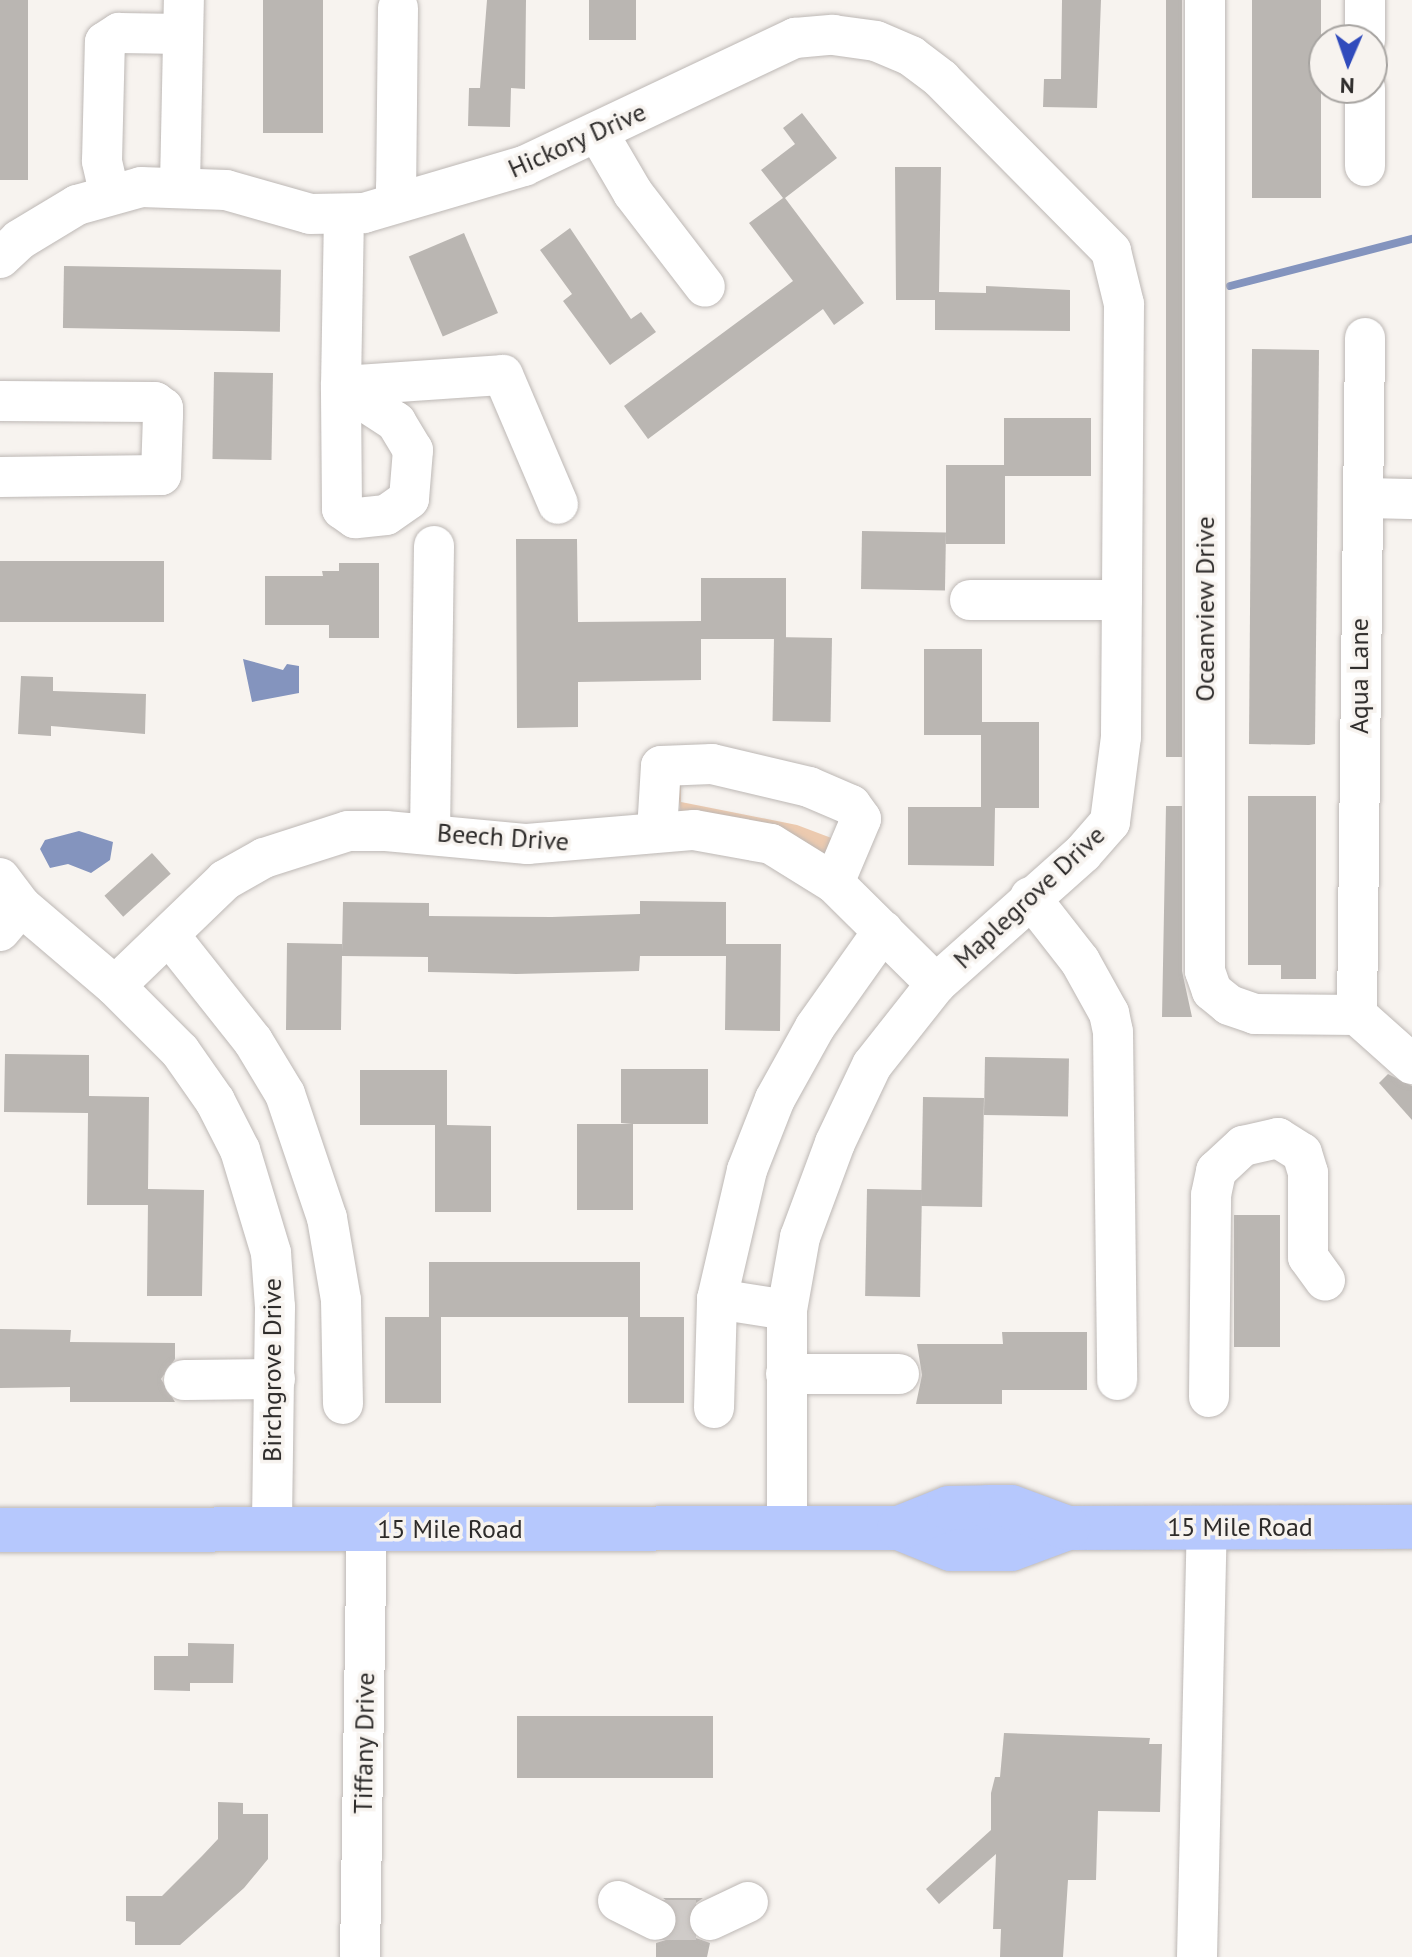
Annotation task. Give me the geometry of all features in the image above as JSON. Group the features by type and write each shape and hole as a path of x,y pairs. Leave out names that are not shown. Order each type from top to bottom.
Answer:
{"main road":[{"name":"15 Mile Road","path":"0,1530 899,1528 951,1549 1011,1549 1068,1528 1412,1527"}],"street":[{"name":"Oceanview Drive","path":"1205,0 1205,971 1212,991 1229,1005 1255,1014 1357,1015"},
{"path":"1365,0 1365,24"},
{"path":"398,8 396,187 401,201"},
{"path":"109,192 102,161 105,42 119,33 183,17 180,185"},
{"name":"Hickory Drive","path":"0,258 47,221 109,192 180,185 344,217 510,171 598,133 795,38 833,35 876,41 911,56 941,79 1095,231"},
{"path":"1365,104 1365,166"},
{"path":"598,133 633,193 705,287"},
{"path":"344,217 341,386 503,375 558,504"},
{"name":"Maplegrove Drive","path":"787,1529 787,1310 800,1237 852,1104 891,1037 936,984 1110,822 1121,737 1124,304 1111,251 1095,231"},
{"name":"Aqua Lane","path":"1357,1015 1360,534 1364,498 1365,338"},
{"path":"0,401 155,402 163,408 163,453 161,475 152,478 0,477"},
{"path":"1364,498 1412,499"},
{"path":"430,833 434,546"},
{"path":"970,600 1122,600"},
{"path":"657,831 661,766 712,764 809,787 851,805 861,819 834,883"},
{"name":"Beech Drive","path":"115,986 225,880 307,840 348,831 430,833 527,844 657,831 731,833 771,844 834,883 936,984"},
{"path":"1030,897 1080,961 1109,1013 1113,1032 1117,1380"},
{"name":"Birchgrove Drive","path":"7,905 115,986 180,1051 215,1101 240,1150 271,1253 275,1307 272,1529"},
{"path":"714,1408 717,1299 739,1197 775,1099 815,1027 883,931"},
{"path":"169,935 253,1041 285,1094 327,1218 341,1300 343,1404"},
{"path":"1357,1015 1412,1064"},
{"path":"1209,1397 1211,1195 1216,1171 1243,1146 1268,1138 1295,1145 1306,1162 1308,1257 1325,1280"},
{"path":"717,1299 787,1310"},
{"path":"275,1307 341,1300"},
{"path":"786,1374 899,1374"},
{"path":"184,1380 275,1379"},
{"path":"1197,1957 1207,1527"},
{"name":"Tiffany Drive","path":"360,1957 367,1529"},
{"path":"618,1901 656,1920"},
{"path":"710,1920 748,1902"}],"shaded area":[{"path":"681,778 681,802 797,825 834,839 827,854 681,815 676,779"}],"water":[{"path":"243,659 283,670 287,664 299,666 299,693 252,702"},
{"path":"79,831 113,842 110,860 91,873 68,864 50,868 40,849 45,840"}],"building":[{"path":"0,0 28,0 28,180 0,180"},
{"path":"263,0 323,0 323,133 263,133"},
{"path":"487,0 526,0 525,89 511,88 510,127 468,126 469,88 480,88"},
{"path":"589,0 636,0 636,40 589,40"},
{"path":"1062,0 1101,0 1097,108 1043,107 1044,79 1061,79"},
{"path":"1166,0 1182,0 1182,757 1166,757"},
{"path":"1252,0 1321,0 1321,24 1308,24 1308,104 1321,104 1321,198 1252,198"},
{"path":"802,113 837,158 785,198 864,303 834,325 823,309 648,439 624,406 793,281 749,223 783,198 761,170 795,144 783,128"},
{"path":"895,167 941,167 939,292 986,293 986,286 1070,290 1070,331 935,330 935,300 896,300"},
{"path":"570,228 631,319 641,312 656,332 610,365 563,301 572,294 540,250"},
{"path":"464,233 498,313 443,337 409,256"},
{"path":"64,266 281,270 280,332 63,328"},
{"path":"1252,349 1319,350 1315,744 1309,745 1249,744"},
{"path":"214,372 273,373 271,460 212,459"},
{"path":"1004,418 1091,418 1091,476 1004,476"},
{"path":"946,465 1005,465 1005,544 946,544"},
{"path":"862,531 946,532 945,590 861,589"},
{"path":"516,539 577,539 578,622 701,621 701,680 578,682 578,727 517,728"},
{"path":"0,561 164,561 164,622 0,622"},
{"path":"339,563 379,563 379,638 329,638 329,625 265,625 265,576 323,576 322,571 339,571"},
{"path":"701,578 786,578 786,639 701,639"},
{"path":"774,637 832,638 831,722 773,721"},
{"path":"924,649 982,649 982,722 1039,722 1039,808 995,808 994,866 908,865 908,807 981,807 981,735 924,735"},
{"path":"21,676 53,677 53,691 146,694 145,734 51,726 51,736 18,734"},
{"path":"1248,796 1316,796 1316,979 1281,979 1281,965 1248,965"},
{"path":"1166,806 1182,806 1182,971 1192,1017 1162,1017"},
{"path":"152,853 171,874 123,917 104,896"},
{"path":"640,901 726,902 726,944 781,944 780,1031 725,1030 726,956 640,956 639,971 516,974 428,972 428,957 342,956 341,1030 286,1030 287,943 342,944 342,952 343,902 429,903 429,916 552,917 640,914"},
{"path":"5,1054 89,1055 89,1096 149,1097 148,1189 204,1190 202,1296 147,1296 148,1205 87,1205 88,1113 4,1112"},
{"path":"985,1057 1069,1058 1068,1116 984,1115"},
{"path":"621,1069 708,1069 708,1124 633,1124 633,1210 577,1210 577,1124 632,1124 621,1123"},
{"path":"360,1070 447,1070 447,1125 491,1126 491,1212 435,1212 435,1125 360,1125"},
{"path":"1388,1074 1412,1086 1412,1120 1379,1083"},
{"path":"923,1097 984,1098 982,1207 921,1206"},
{"path":"867,1189 922,1190 920,1297 865,1296"},
{"path":"1234,1215 1280,1215 1280,1347 1234,1347"},
{"path":"429,1262 640,1262 640,1317 684,1317 684,1403 628,1403 628,1317 429,1317"},
{"path":"385,1317 441,1317 441,1403 385,1403"},
{"path":"0,1329 71,1330 70,1342 175,1343 175,1359 161,1379 175,1402 70,1402 70,1387 0,1388"},
{"path":"1002,1332 1087,1332 1087,1390 1002,1390 1002,1404 916,1404 922,1375 917,1344 1003,1344"},
{"path":"188,1643 234,1644 233,1683 190,1683 190,1691 154,1690 154,1656 188,1656"},
{"path":"517,1716 713,1716 713,1778 517,1778"},
{"path":"1004,1733 1150,1738 1149,1744 1162,1744 1160,1812 1098,1811 1096,1880 1068,1880 1063,1957 1000,1957 1001,1929 993,1929 996,1854 939,1904 926,1889 991,1830 991,1793 995,1777 1000,1777"},
{"path":"218,1802 243,1803 243,1814 268,1814 268,1859 244,1888 180,1945 135,1945 135,1922 126,1921 126,1896 162,1896 202,1856 218,1839"},
{"path":"663,1898 703,1898 692,1906 687,1919 696,1938 710,1943 707,1957 656,1957 656,1943 669,1939 679,1919 675,1907"}],"waterway":[{"path":"1230,286 1412,239"}],"tunnel":[{"path":"656,1920 710,1920"}]}
